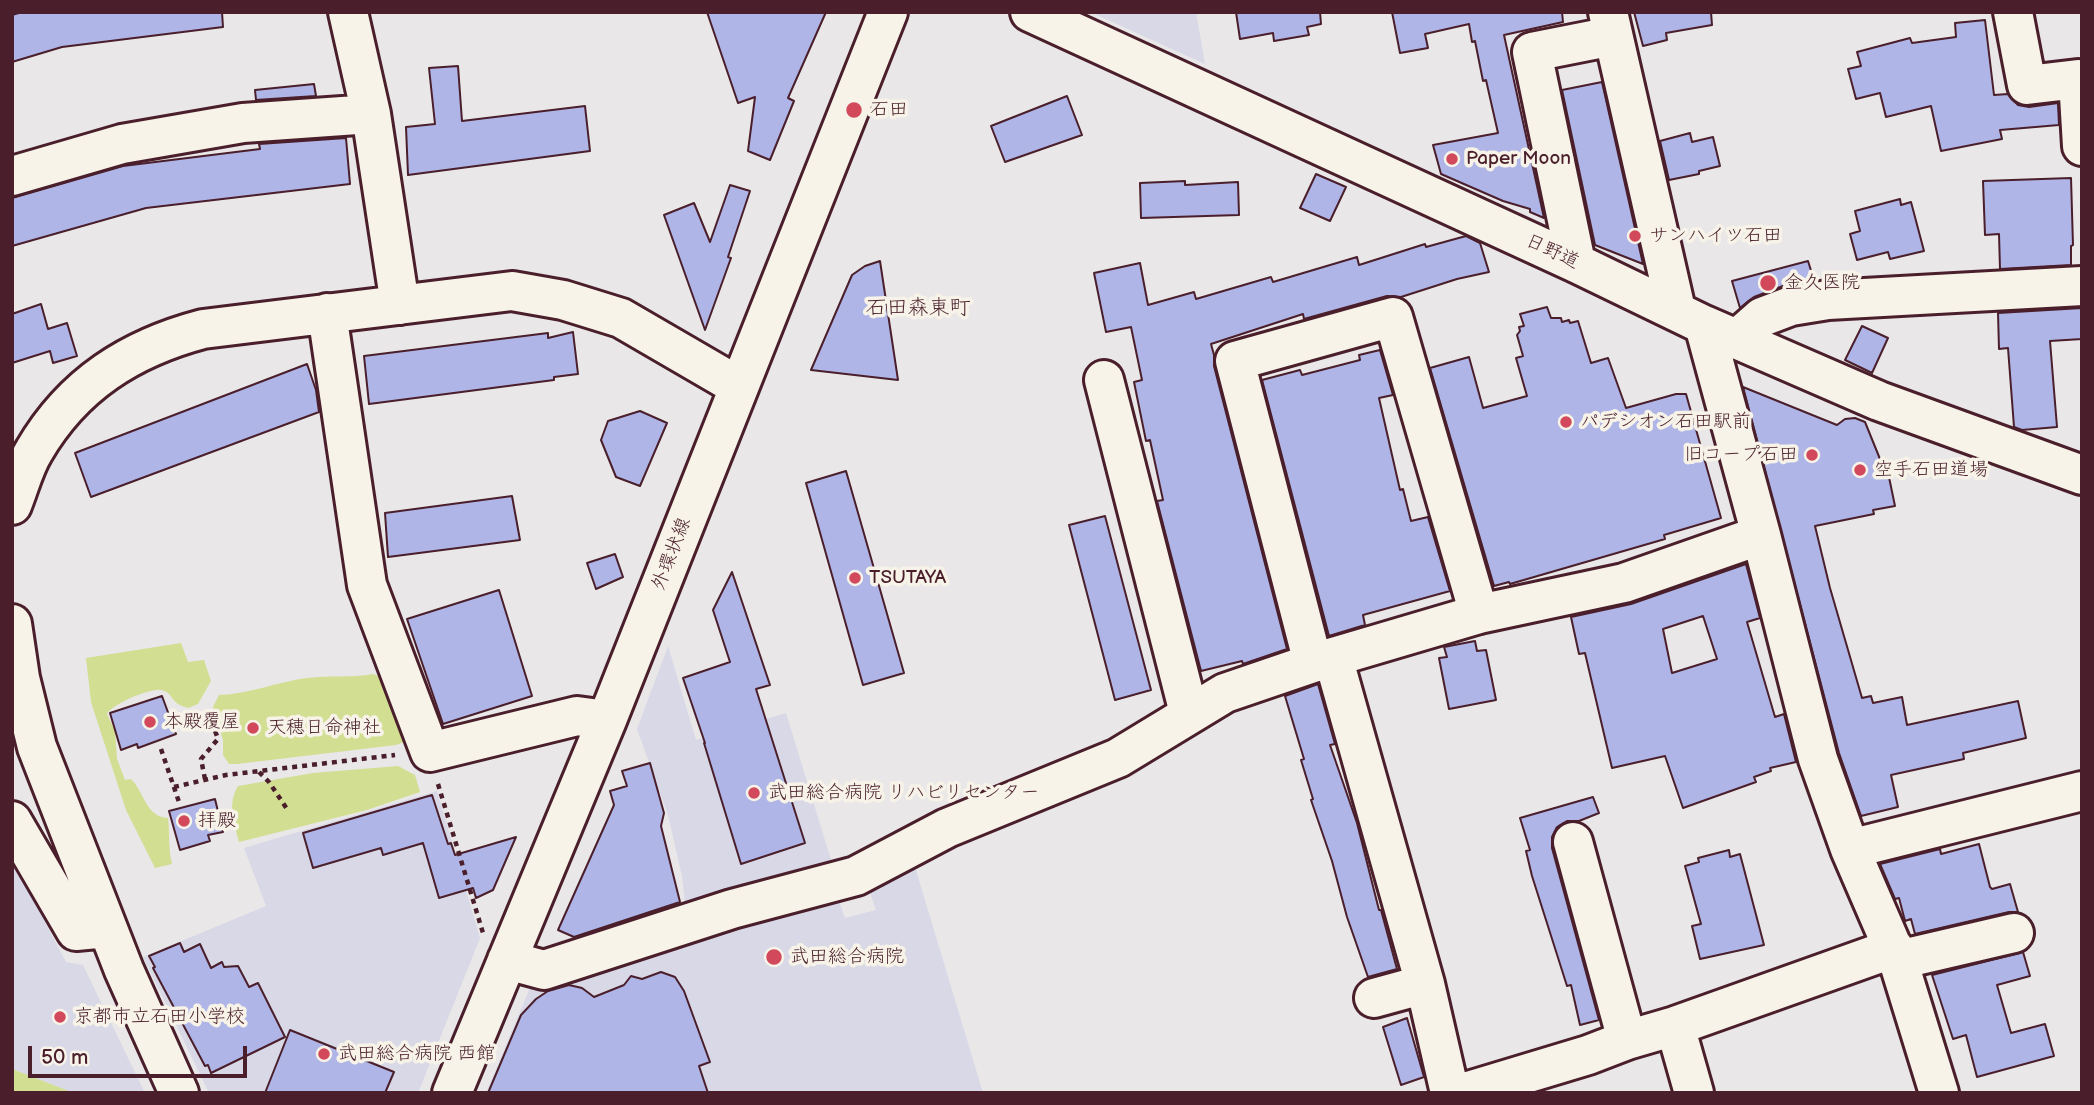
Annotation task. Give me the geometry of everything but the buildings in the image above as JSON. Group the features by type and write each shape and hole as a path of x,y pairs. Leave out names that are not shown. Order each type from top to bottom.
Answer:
{"street":[{"path":"348,12 372,114 400,305"},
{"name":"外環状線","path":"452,1093 498,952 607,720 888,12"},
{"name":"日野道","path":"1030,12 1705,325 1879,401 2082,475"},
{"path":"2013,12 2027,85 2078,79 2082,146"},
{"path":"1576,263 1532,52 1610,24 1705,325 1818,759 1850,849 1896,954 1939,1093"},
{"path":"12,176 135,141 243,123 372,114"},
{"path":"1705,325 1754,327 1762,317 1791,306 1828,300 2082,286"},
{"path":"12,505 22,449 89,385 108,369 145,349 172,337 203,329 512,291 563,300 621,318 738,386"},
{"path":"327,313 367,585 419,753 576,716 607,720"},
{"path":"1450,1093 1425,984 1322,660 1234,360 1393,317 1479,614"},
{"path":"1104,380 1189,713"},
{"path":"498,952 544,970 732,909 856,876 947,828 1118,758 1225,693 1322,660 1479,614 1624,583 1761,535"},
{"path":"12,624 20,678 37,747 124,970 179,1093"},
{"path":"1850,849 2082,791"},
{"path":"12,821 76,931 107,928"},
{"path":"1573,842 1627,1040"},
{"path":"1462,1093 1513,1085 1627,1040 1896,954 2014,933"},
{"path":"1374,998 1425,984"},
{"path":"1675,1026 1694,1093"}],"path":[{"path":"205,779 201,759 218,739 206,709"},
{"path":"161,749 180,805"},
{"path":"174,787 226,775 419,753 482,932 498,952"},
{"path":"259,771 287,809"}],"shaded area":[{"path":"1090,12 1196,12 1205,64"},
{"path":"668,646 696,740 786,713 832,863 827,872 685,903 682,876 668,815 637,729"},
{"path":"437,791 480,938 418,1093 209,1093 143,957 266,906 244,848"},
{"name":"武田総合病院","path":"912,857 983,1093 486,1093 532,983 836,892 845,918 876,910 866,881"},
{"name":"京都市立石田小学校","path":"12,860 66,962 83,965 145,1093 74,1093 12,1069"}],"green space":[{"path":"181,643 188,662 204,660 211,681 198,704 184,707 167,692 156,690 123,701 107,714 115,731 117,759 125,780 131,779 150,809 161,817 168,818 172,864 155,868 126,810 91,702 86,658"},
{"path":"374,674 385,680 404,742 237,764 229,764 223,755 223,740 213,707 219,695 307,678"},
{"path":"398,766 415,775 420,792 367,810 239,842 232,806 238,786 313,773"},
{"path":"12,1069 74,1093 12,1093"}],"place":[{"name":"石田","path":"854,110"},
{"name":"Paper Moon","path":"1452,159"},
{"name":"サンハイツ石田","path":"1635,236"},
{"name":"金久医院","path":"1768,283"},
{"name":"パデシオン石田駅前","path":"1566,422"},
{"name":"旧コープ石田","path":"1812,455"},
{"name":"空手石田道場","path":"1860,470"},
{"name":"TSUTAYA","path":"855,578"},
{"name":"本殿覆屋","path":"150,722"},
{"name":"天穂日命神社","path":"253,728"},
{"name":"武田総合病院 リハビリセンター","path":"754,793"},
{"name":"拝殿","path":"184,821"},
{"name":"武田総合病院","path":"774,957"},
{"name":"京都市立石田小学校","path":"60,1017"},
{"name":"武田総合病院 西館","path":"324,1054"}],"district":[{"name":"石田森東町","path":"918,309"}]}
